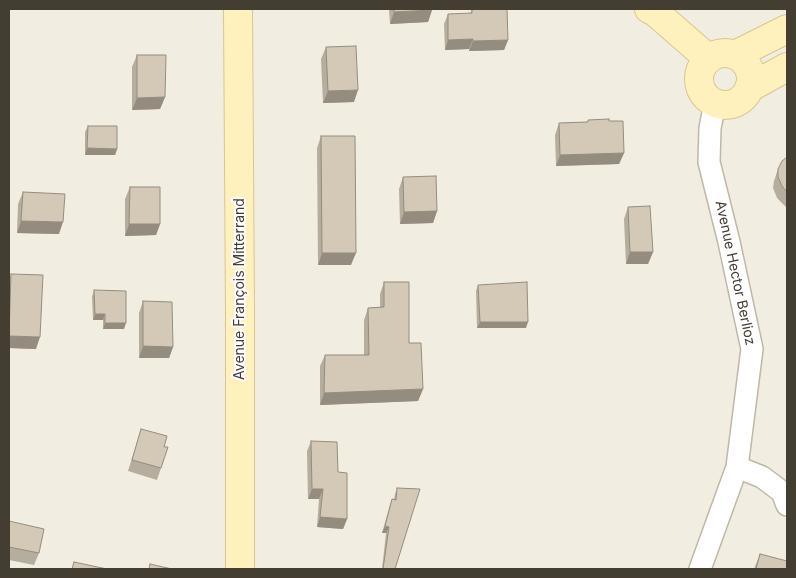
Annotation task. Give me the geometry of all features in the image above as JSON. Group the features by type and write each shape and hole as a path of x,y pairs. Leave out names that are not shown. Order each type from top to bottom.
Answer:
{"main road":[{"name":"Avenue François Mitterrand","path":"238,9 240,569"},
{"path":"649,9 722,57 742,60 747,66 750,72 750,80 749,88 745,95 732,104 723,105 708,99 703,93 699,79 700,71 704,64 722,57 787,29"},
{"path":"749,88 787,67"}],"street":[{"name":"Avenue Hector Berlioz","path":"700,569 737,467 752,349 729,242 709,162 710,128 715,103"},
{"path":"737,467 762,477 782,492 787,505"}],"building":[{"path":"394,9 432,9 432,10 394,12"},
{"path":"472,9 507,9 508,40 448,40 448,14 472,13"},
{"path":"356,46 358,90 328,91 326,47"},
{"path":"137,55 166,55 165,97 137,98"},
{"path":"609,119 609,121 623,121 624,153 560,155 559,123"},
{"path":"88,126 117,126 117,149 87,148"},
{"path":"321,136 355,136 356,253 322,253"},
{"path":"787,157 787,192 778,177 778,169 782,161"},
{"path":"436,176 437,211 404,212 403,177"},
{"path":"130,187 160,187 160,224 129,224"},
{"path":"23,192 65,194 63,222 21,221"},
{"path":"650,206 653,252 630,252 628,207"},
{"path":"11,274 43,275 40,337 9,336"},
{"path":"384,282 409,282 409,343 421,343 423,389 324,393 325,355 369,355 368,308 384,307"},
{"path":"527,282 528,322 480,322 478,285"},
{"path":"94,290 126,291 126,323 105,323 105,314 95,314"},
{"path":"143,301 172,302 173,347 143,346"},
{"path":"141,429 167,436 164,447 168,447 161,468 132,460"},
{"path":"311,441 337,442 338,472 347,473 347,519 320,517 323,489 312,489"},
{"path":"397,488 420,489 395,569 383,569 389,527 385,526 392,499 396,500"},
{"path":"9,521 44,529 39,553 9,547"},
{"path":"760,554 787,561 787,569 756,569"},
{"path":"74,562 107,569 72,569"},
{"path":"150,564 172,569 149,569"}]}
